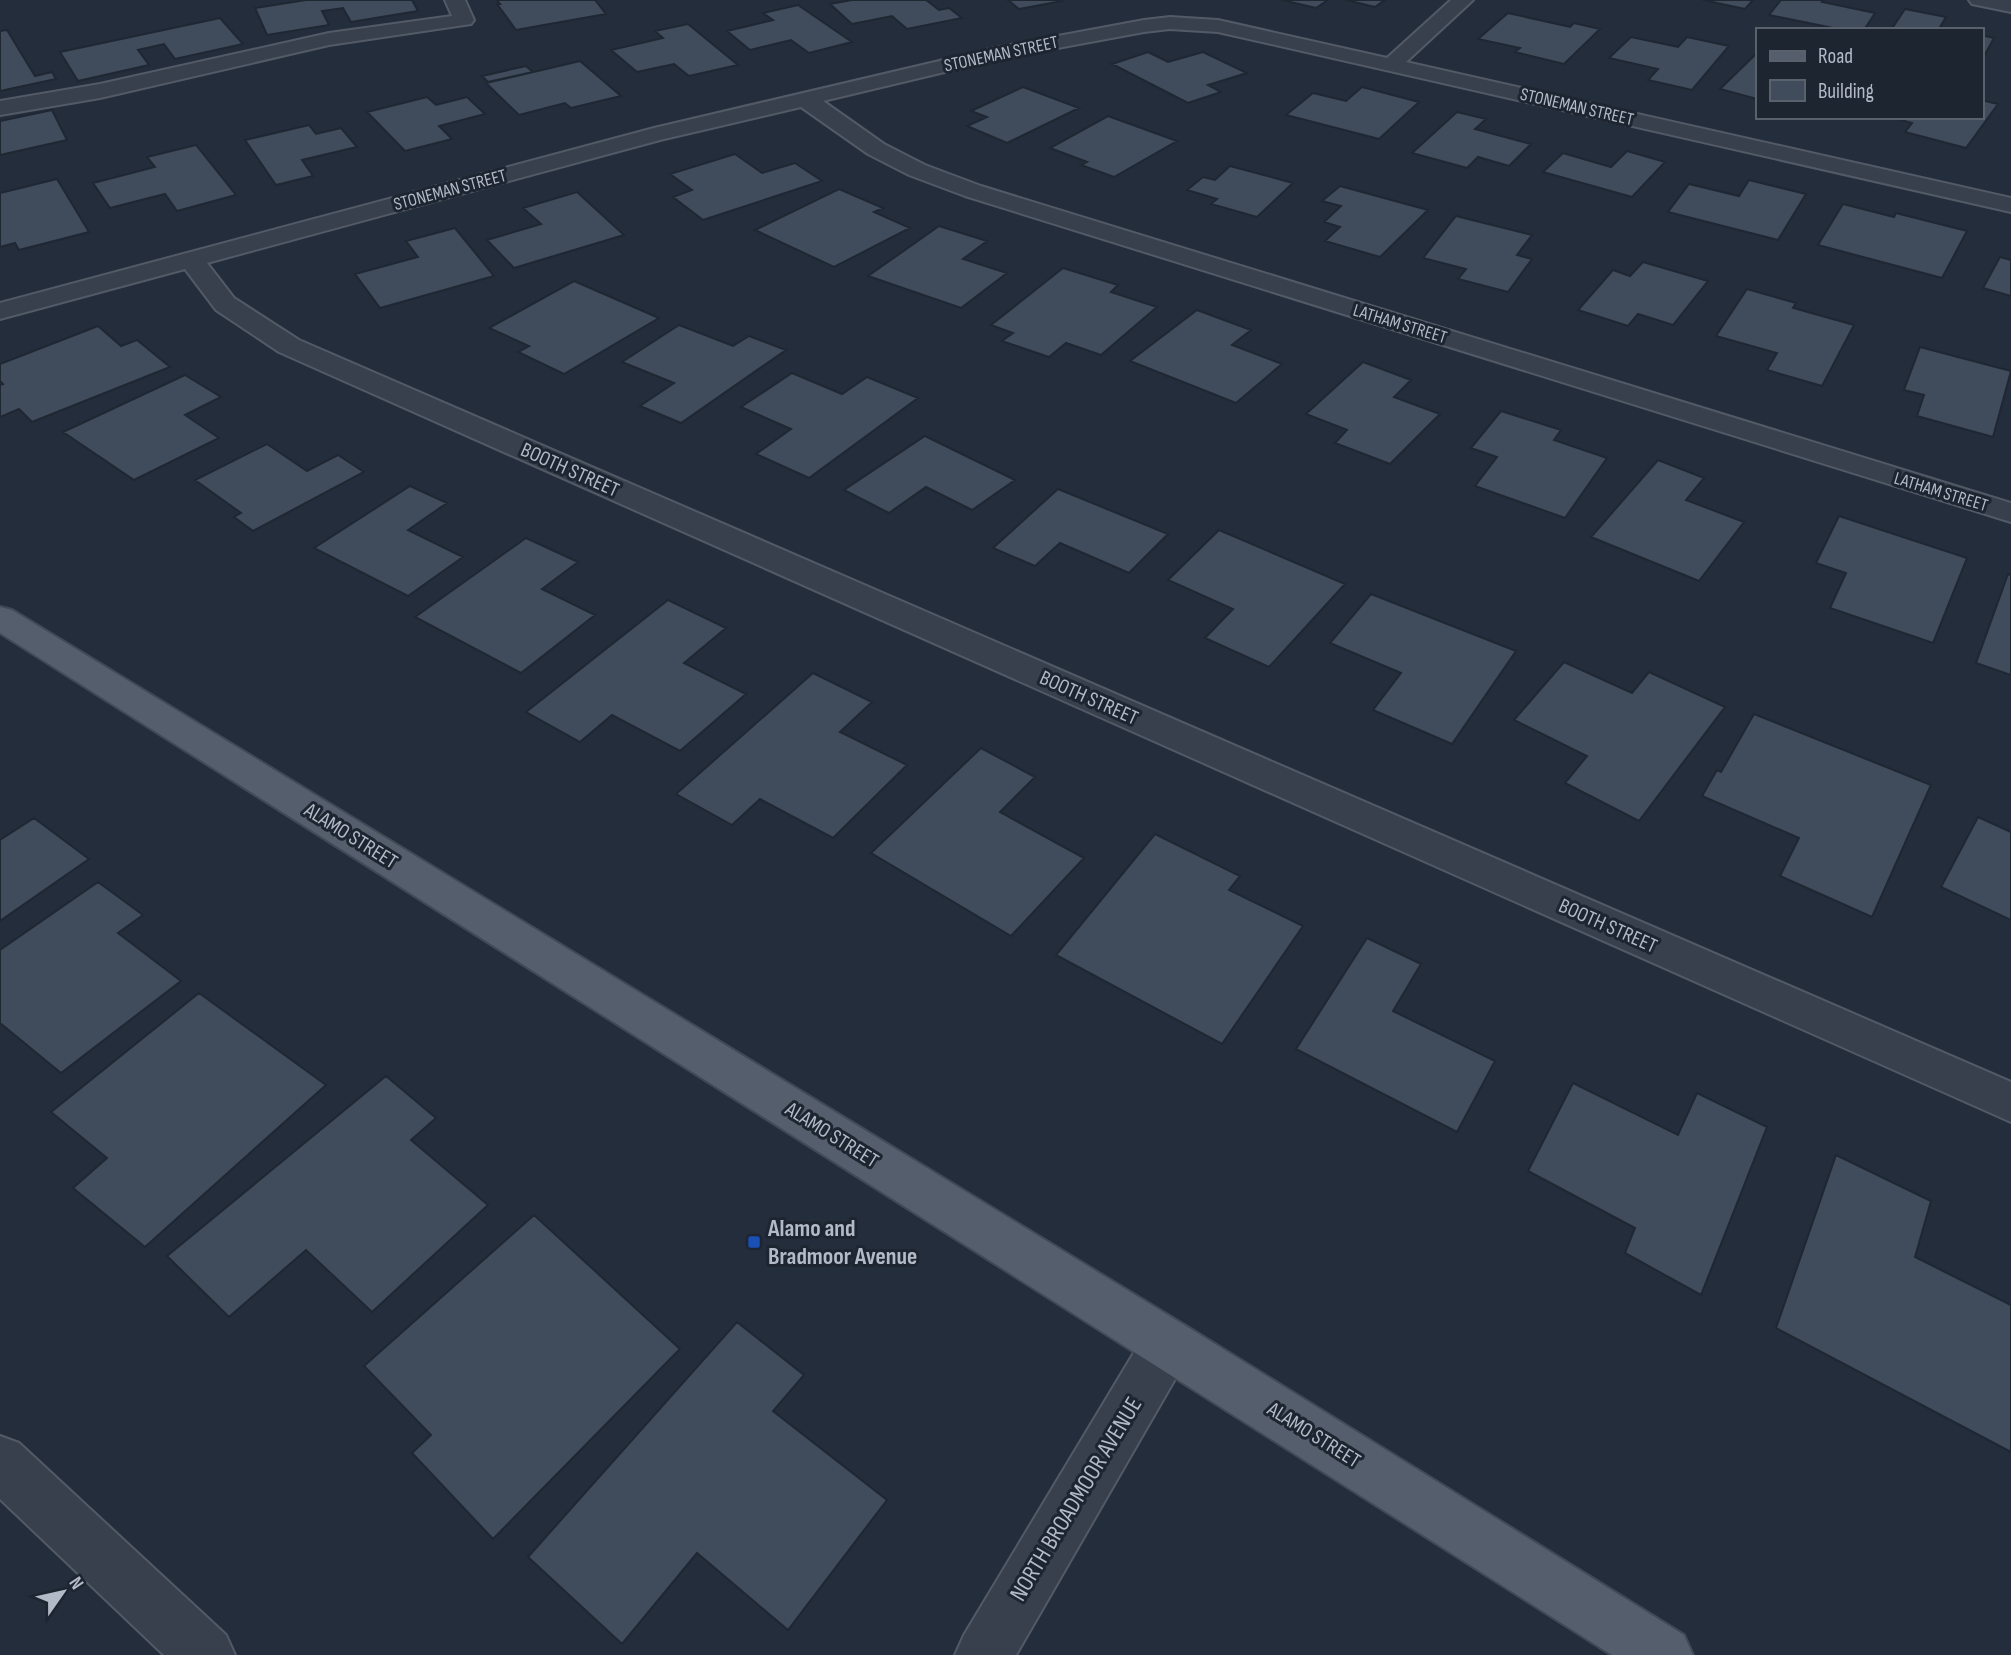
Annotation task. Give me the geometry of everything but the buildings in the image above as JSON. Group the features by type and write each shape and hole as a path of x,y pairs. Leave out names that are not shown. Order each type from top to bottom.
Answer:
{"main road":[{"name":"ALAMO STREET","path":"0,618 1168,1343 1664,1655"}],"street":[{"path":"0,108 100,91 329,39 464,20 455,0"},
{"path":"1391,65 1463,0"},
{"path":"1979,0 2011,6"},
{"name":"STONEMAN STREET","path":"0,311 654,135 999,52 1170,23 1218,26 2011,205"},
{"name":"LATHAM STREET","path":"805,99 876,149 972,191 2011,513"},
{"name":"BOOTH STREET","path":"191,259 225,304 289,346 2011,1103"},
{"name":"NORTH BROADMOOR AVENUE","path":"984,1655 1168,1343"},
{"path":"0,1462 206,1655"}],"place":[{"name":"Alamo and Bradmoor Avenue","path":"754,1242"}]}
